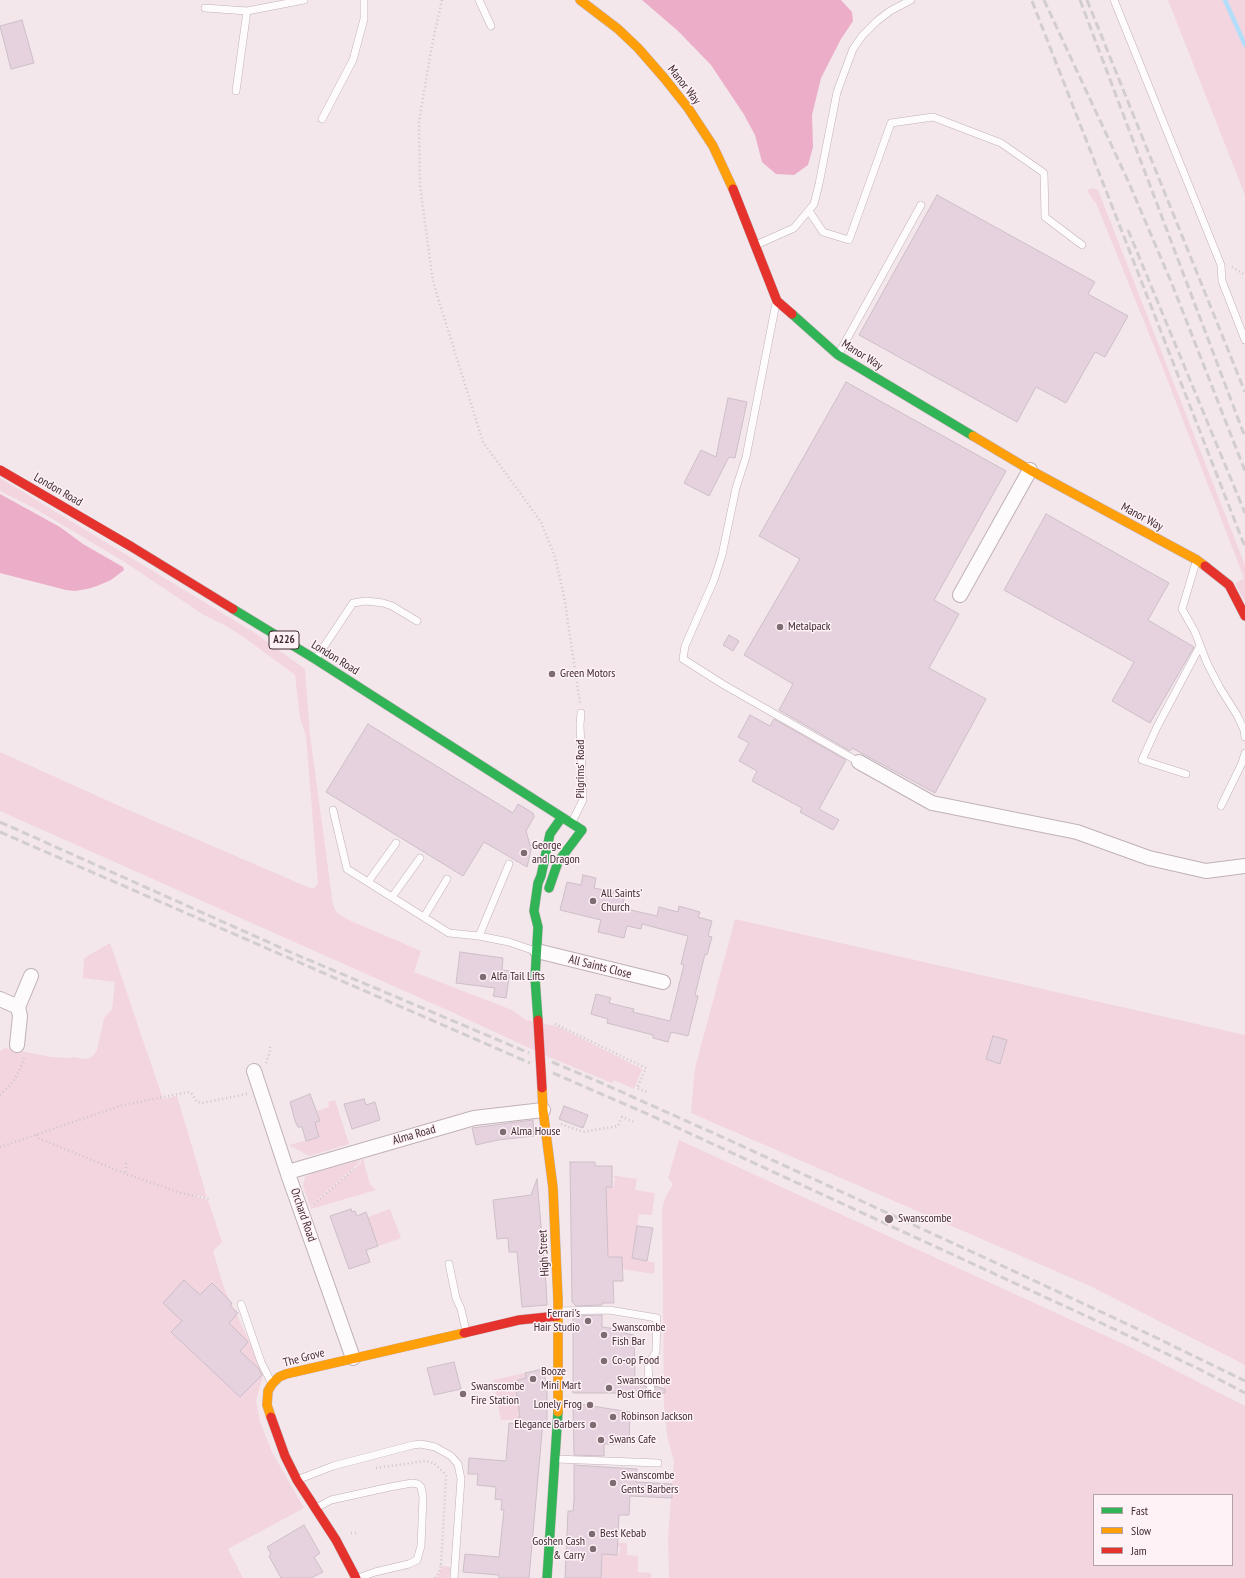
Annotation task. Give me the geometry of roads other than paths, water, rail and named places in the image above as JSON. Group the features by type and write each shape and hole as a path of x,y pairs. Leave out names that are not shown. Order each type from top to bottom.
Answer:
{"main road":[{"name":"Manor Way","path":"580,0 618,29 638,48 688,108 713,146 726,173 777,301 838,355 1030,470 1197,560 1229,585 1245,616"},
{"name":"London Road","path":"0,470 132,547 315,659 571,823"},
{"name":"High Street","path":"538,883 535,874 549,808"},
{"name":"High Street","path":"547,1578 556,1459 558,1410 557,1314 553,1188 543,1110 536,988 538,927 534,910 538,883 541,876 550,834 562,817"},
{"name":"A226","path":"548,895 552,876 558,862 582,830 571,823"},
{"name":"High Street","path":"538,927 544,916"},
{"name":"The Grove","path":"272,1384 286,1374 519,1320 557,1314"},
{"path":"272,1384 268,1391 267,1402 269,1414 290,1467 344,1553 357,1578"}],"street":[{"path":"960,594 1030,470"},
{"path":"859,762 932,803 1077,832 1149,858 1206,871 1245,866"},
{"name":"All Saints Close","path":"537,951 663,982"},
{"path":"21,1050 20,1016 18,1007 31,976"},
{"path":"0,999 18,1007"},
{"name":"Orchard Road","path":"260,1068 288,1172 353,1358"},
{"name":"Alma Road","path":"288,1172 474,1118 543,1110"}],"lane":[{"path":"205,8 247,12 304,0"},
{"path":"322,118 353,60 364,19 364,0"},
{"path":"479,0 491,26"},
{"path":"755,245 794,228 814,204 820,184 832,116 840,82 853,49 862,36 877,21 890,11 911,0"},
{"path":"1114,0 1221,265 1222,281 1245,340"},
{"path":"236,91 247,12"},
{"path":"809,211 823,232 849,240 891,123 933,117 1001,143 1044,173 1045,217 1082,245"},
{"path":"838,355 921,205"},
{"path":"777,301 746,457 735,493 720,561 714,580 685,646 683,659 730,689 859,762"},
{"path":"1197,560 1182,609 1195,632 1207,663 1220,688 1238,715 1245,737"},
{"path":"315,659 354,602 366,600 385,604 417,622"},
{"path":"1186,774 1142,760 1157,727 1200,646"},
{"name":"Pilgrims' Road","path":"571,823 583,800 580,725 581,713"},
{"path":"1221,806 1242,764 1245,752"},
{"path":"333,810 347,869 449,933 479,936 509,942 537,951"},
{"path":"368,882 396,842"},
{"path":"392,897 420,858"},
{"path":"479,936 509,864"},
{"path":"424,917 447,879"},
{"path":"449,1264 456,1298 461,1309 466,1332"},
{"path":"241,1304 261,1362 272,1384"},
{"path":"557,1314 609,1310 657,1318 656,1352 648,1365 649,1382 652,1389"},
{"path":"297,1480 334,1466 413,1445 427,1445 447,1453 458,1464 460,1470 454,1578"},
{"path":"556,1459 658,1463"},
{"path":"316,1508 331,1500 390,1487 412,1483 418,1484 421,1487 423,1497 421,1546 417,1560 409,1564 357,1578"}],"waterway":[{"path":"1225,0 1245,45"}],"railway":[{"path":"1044,0 1129,183 1172,284 1245,471"},
{"path":"1080,0 1245,437"},
{"path":"1087,0 1245,392"},
{"path":"1032,1 1245,547"},
{"path":"1128,230 1245,513"},
{"path":"0,822 297,955 529,1053"},
{"path":"0,832 530,1063"},
{"path":"552,1062 731,1141 1007,1268 1245,1381"},
{"path":"553,1073 652,1116 1099,1322 1199,1369 1245,1393"}],"place":[{"name":"Metalpack","path":"780,627"},
{"name":"Green Motors","path":"552,674"},
{"name":"George and Dragon","path":"524,853"},
{"name":"All Saints' Church","path":"593,901"},
{"name":"Alfa Tail Lifts","path":"483,977"},
{"name":"Alma House","path":"503,1132"},
{"name":"Swanscombe","path":"889,1219"},
{"name":"Ferrari's Hair Studio","path":"588,1321"},
{"name":"Swanscombe Fish Bar","path":"604,1335"},
{"name":"Co-op Food","path":"604,1361"},
{"name":"Booze Mini Mart","path":"533,1379"},
{"name":"Swanscombe Post Office","path":"609,1388"},
{"name":"Swanscombe Fire Station","path":"463,1394"},
{"name":"Lonely Frog","path":"590,1405"},
{"name":"Robinson Jackson","path":"613,1417"},
{"name":"Elegance Barbers","path":"593,1425"},
{"name":"Swans Cafe","path":"601,1440"},
{"name":"Swanscombe Gents Barbers","path":"613,1483"},
{"name":"Best Kebab","path":"592,1534"},
{"name":"Goshen Cash & Carry","path":"593,1549"}]}
